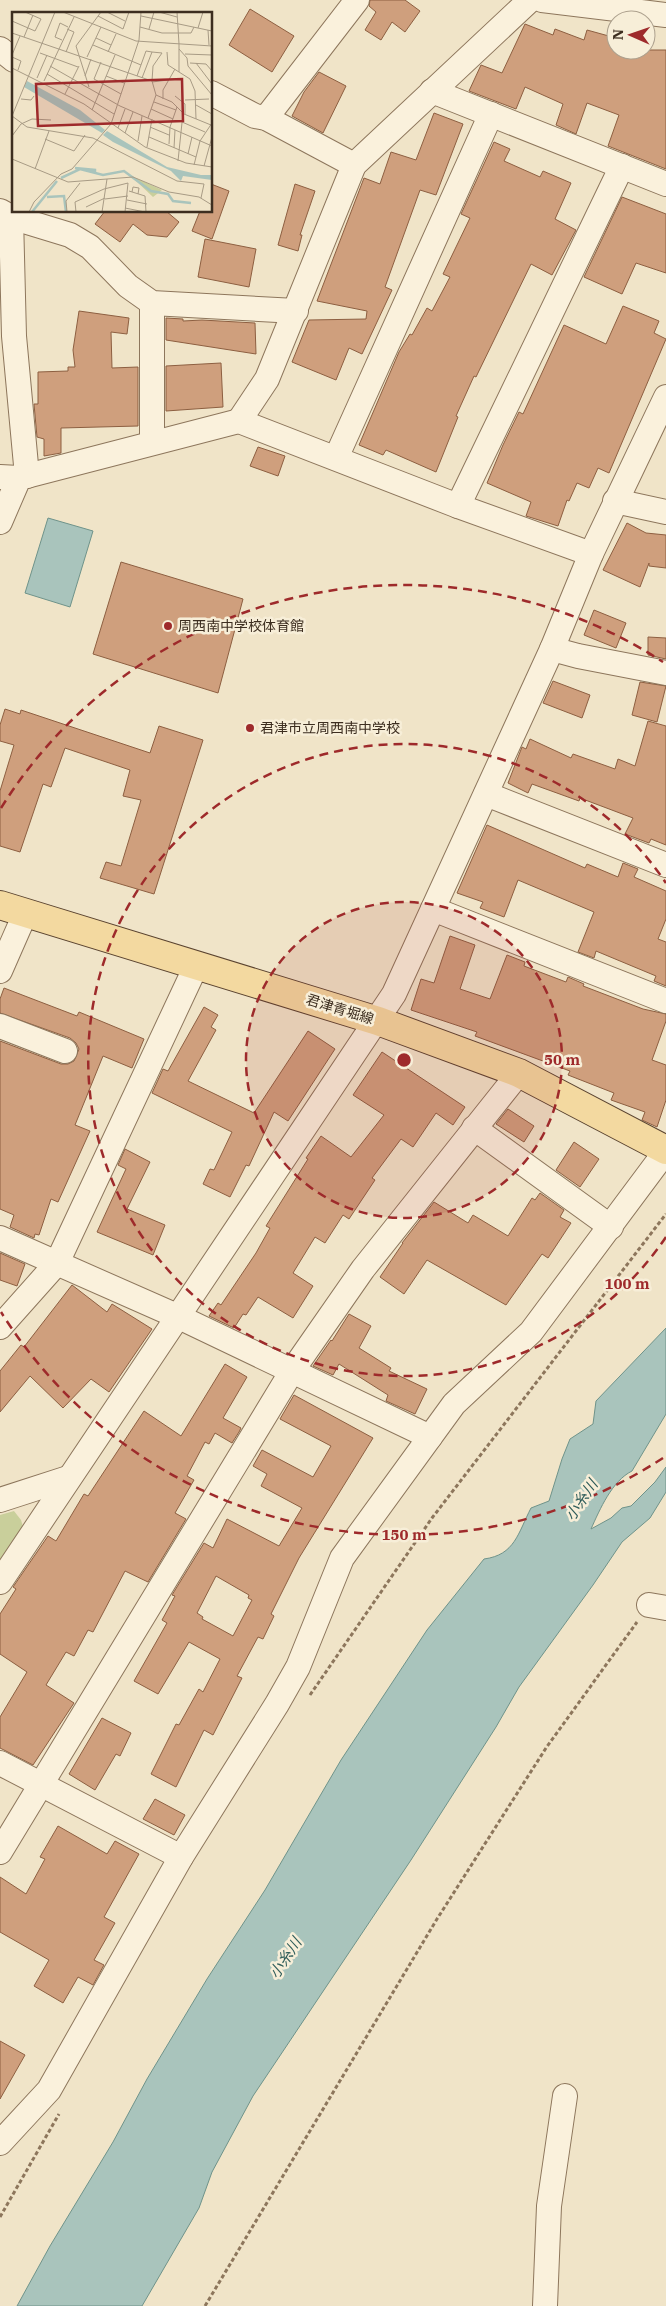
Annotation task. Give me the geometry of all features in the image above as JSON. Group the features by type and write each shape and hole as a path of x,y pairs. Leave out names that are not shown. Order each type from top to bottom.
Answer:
{"main road":[{"name":"君津青堀線","path":"0,905 378,1021 519,1073 666,1151"}],"street":[{"path":"266,118 356,0"},
{"path":"238,421 267,379 354,165 530,0"},
{"path":"542,0 666,15"},
{"path":"0,49 12,58"},
{"path":"432,91 666,184"},
{"path":"212,94 255,116 266,118 354,165"},
{"path":"336,458 491,114"},
{"path":"458,506 622,166"},
{"path":"0,522 15,477 14,336 6,214 70,235 90,247 128,286 152,303 296,311"},
{"path":"152,303 152,442"},
{"path":"0,1582 68,1478 378,1021 394,994 552,649 615,501 666,397"},
{"path":"15,477 238,421 458,506 591,554"},
{"path":"615,501 666,512"},
{"path":"552,649 578,656 666,672"},
{"path":"486,794 666,865"},
{"path":"433,909 666,1001"},
{"path":"0,971 25,914"},
{"path":"0,1327 57,1263 196,966"},
{"path":"0,1026 66,1051"},
{"path":"0,1852 292,1371 364,1269 519,1073"},
{"path":"474,1128 611,1227"},
{"path":"0,2143 49,2090 181,1857 298,1667 342,1558 454,1404 531,1332 666,1151"},
{"path":"0,1238 179,1317 430,1437"},
{"path":"0,1500 68,1478"},
{"path":"0,1763 181,1857"},
{"path":"546,2306 549,2206 565,2096"}],"path":[{"path":"307,1701 432,1518 666,1214"},
{"path":"205,2306 437,1919 546,1748 657,1607"},
{"path":"0,2217 62,2109"}],"green space":[{"path":"14,1511 21,1520 24,1530 0,1566 0,1515"}],"water":[{"path":"48,518 93,531 70,607 25,593"},
{"name":"小糸川","path":"666,1328 666,1414 632,1471 618,1481 607,1496 591,1529 611,1518 622,1508 631,1506 655,1482 666,1467 666,1492 650,1518 622,1542 519,1687 496,1727 411,1860 253,2096 212,2172 199,2208 142,2306 17,2306 50,2246 113,2142 147,2079 207,1979 265,1890 341,1760 427,1630 484,1559 494,1557 509,1548 519,1534 531,1508 549,1501 570,1439 593,1424 596,1401"}],"building":[{"path":"370,0 405,0 420,11 405,32 392,22 381,40 365,30 376,12 369,6"},
{"path":"250,9 294,36 272,72 229,45"},
{"path":"525,24 553,35 555,29 584,40 587,30 606,35 606,60 656,60 656,50 666,50 666,169 608,146 619,115 587,103 576,134 556,125 563,104 525,87 516,109 469,91 481,65 502,73"},
{"path":"319,72 346,86 323,133 292,116 304,92"},
{"path":"434,113 463,124 436,195 420,190 385,287 392,290 362,354 349,348 336,380 292,362 309,320 366,319 367,311 317,301 364,178 380,184 391,152 416,160"},
{"path":"494,142 510,149 504,161 540,177 543,171 571,183 555,219 576,230 552,275 531,264 476,377 474,376 456,416 458,417 436,472 386,450 383,455 359,445 399,352 410,334 412,335 427,308 432,311 450,277 443,274 470,218 461,214"},
{"path":"212,184 229,191 212,239 192,231 200,212 212,212"},
{"path":"295,184 315,191 300,235 302,235 298,251 278,245"},
{"path":"622,197 666,214 666,273 636,263 622,294 584,277"},
{"path":"104,212 167,212 179,222 167,237 147,235 133,224 120,242 95,224"},
{"path":"205,239 256,249 249,287 198,277"},
{"path":"623,306 659,321 654,333 666,339 609,473 598,468 589,488 577,483 569,501 567,500 558,526 526,516 531,502 487,483 503,445 519,412 523,414 564,325 606,344"},
{"path":"79,311 129,318 127,334 111,332 112,368 138,367 138,426 61,428 61,453 44,456 44,439 37,437 34,404 38,404 38,372 68,371 68,367 75,367 73,350"},
{"path":"166,318 183,319 183,321 202,320 255,323 256,354 166,340"},
{"path":"221,363 223,407 166,411 166,366"},
{"path":"258,447 285,456 278,476 250,466"},
{"path":"627,523 646,533 666,535 666,568 649,566 649,563 640,587 603,570"},
{"name":"周西南中学校体育館","path":"121,562 243,599 218,693 93,654"},
{"path":"594,610 626,623 616,648 584,635"},
{"path":"648,637 666,638 666,659 648,655"},
{"path":"553,681 590,695 582,718 543,703"},
{"path":"640,682 666,686 657,722 632,715"},
{"path":"5,709 20,714 21,710 150,753 159,726 203,740 154,894 100,878 106,862 121,866 141,800 123,796 130,770 65,748 51,787 43,784 20,852 0,846 0,791 14,745 0,741 0,725"},
{"path":"648,721 666,726 666,845 651,839 649,843 625,834 633,818 580,798 579,801 532,784 528,793 508,783 522,747 526,749 530,739 571,758 573,754 615,769 618,759 635,766"},
{"path":"487,825 585,868 587,864 618,877 623,863 638,869 634,877 666,891 666,919 658,939 666,942 666,986 654,981 656,976 596,951 594,958 578,952 594,912 518,880 504,917 480,908 483,902 457,893"},
{"path":"450,936 475,945 460,989 490,999 507,955 525,962 524,966 566,982 568,977 584,984 583,986 643,1009 666,1014 666,1021 652,1060 666,1065 666,1100 657,1127 642,1120 645,1112 611,1100 614,1093 568,1075 570,1071 475,1036 477,1032 411,1010 421,979 434,983"},
{"path":"4,988 77,1016 79,1012 144,1039 132,1068 103,1056 75,1125 90,1131 58,1202 51,1199 39,1235 35,1234 34,1238 10,1227 14,1215 0,1209 0,1041 61,1064 68,1064 74,1061 79,1049 70,1038 0,1013 0,999"},
{"path":"204,1007 218,1015 211,1027 216,1030 188,1081 254,1113 308,1031 335,1049 288,1121 274,1112 249,1166 246,1165 230,1197 203,1184 210,1169 214,1170 232,1132 152,1093 163,1069 168,1071"},
{"path":"382,1052 465,1107 453,1125 436,1113 413,1147 401,1139 372,1178 375,1180 349,1219 343,1215 325,1243 315,1237 293,1273 313,1286 293,1318 258,1297 246,1315 243,1314 234,1328 209,1316 218,1303 221,1305 256,1253 270,1228 266,1226 321,1136 351,1157 384,1115 353,1095"},
{"path":"508,1109 534,1126 524,1142 496,1124"},
{"path":"574,1142 599,1159 580,1187 556,1170"},
{"path":"125,1149 150,1162 127,1209 165,1225 153,1255 97,1232 126,1169 118,1165"},
{"path":"540,1193 564,1210 560,1217 571,1223 548,1258 542,1254 506,1305 427,1260 404,1294 380,1277 402,1243 434,1202 468,1223 473,1215 508,1236 532,1198 535,1200"},
{"path":"0,1253 25,1264 17,1286 0,1280"},
{"path":"72,1285 107,1312 112,1304 152,1329 109,1392 91,1379 63,1408 30,1376 0,1412 0,1371 21,1345 24,1347"},
{"path":"349,1314 371,1326 359,1348 391,1368 389,1371 427,1389 415,1414 386,1401 388,1395 339,1364 333,1375 313,1366"},
{"path":"225,1364 247,1377 223,1418 241,1428 239,1432 232,1443 215,1433 209,1444 205,1442 187,1476 194,1480 175,1513 186,1519 148,1582 125,1571 93,1632 88,1630 74,1656 66,1652 46,1685 74,1703 33,1765 0,1748 0,1717 27,1672 0,1654 0,1614 16,1589 13,1587 48,1536 56,1541 84,1494 88,1496 144,1411 181,1436"},
{"path":"294,1395 373,1438 299,1558 271,1614 274,1616 263,1639 258,1637 237,1676 242,1678 213,1735 204,1730 176,1787 151,1774 176,1724 179,1725 199,1689 203,1692 220,1659 189,1642 158,1694 134,1681 167,1623 162,1620 175,1596 172,1595 204,1543 213,1548 227,1519 279,1546 302,1508 261,1486 267,1474 253,1466 262,1450 313,1477 331,1446 280,1419","holes":["216,1576 249,1595 248,1598 252,1600 233,1636 202,1619 203,1617 197,1613"]},
{"path":"102,1718 131,1733 120,1756 116,1754 95,1790 69,1774"},
{"path":"155,1799 185,1815 174,1835 143,1819"},
{"path":"58,1826 107,1854 115,1841 139,1854 104,1917 115,1923 94,1960 104,1965 93,1985 78,1977 63,2003 34,1986 49,1960 0,1932 0,1877 26,1894 45,1859 40,1857"},
{"path":"0,2041 25,2055 0,2099"}],"place":[{"name":"周西南中学校体育館","path":"168,626"},
{"name":"君津市立周西南中学校","path":"250,728"}]}
